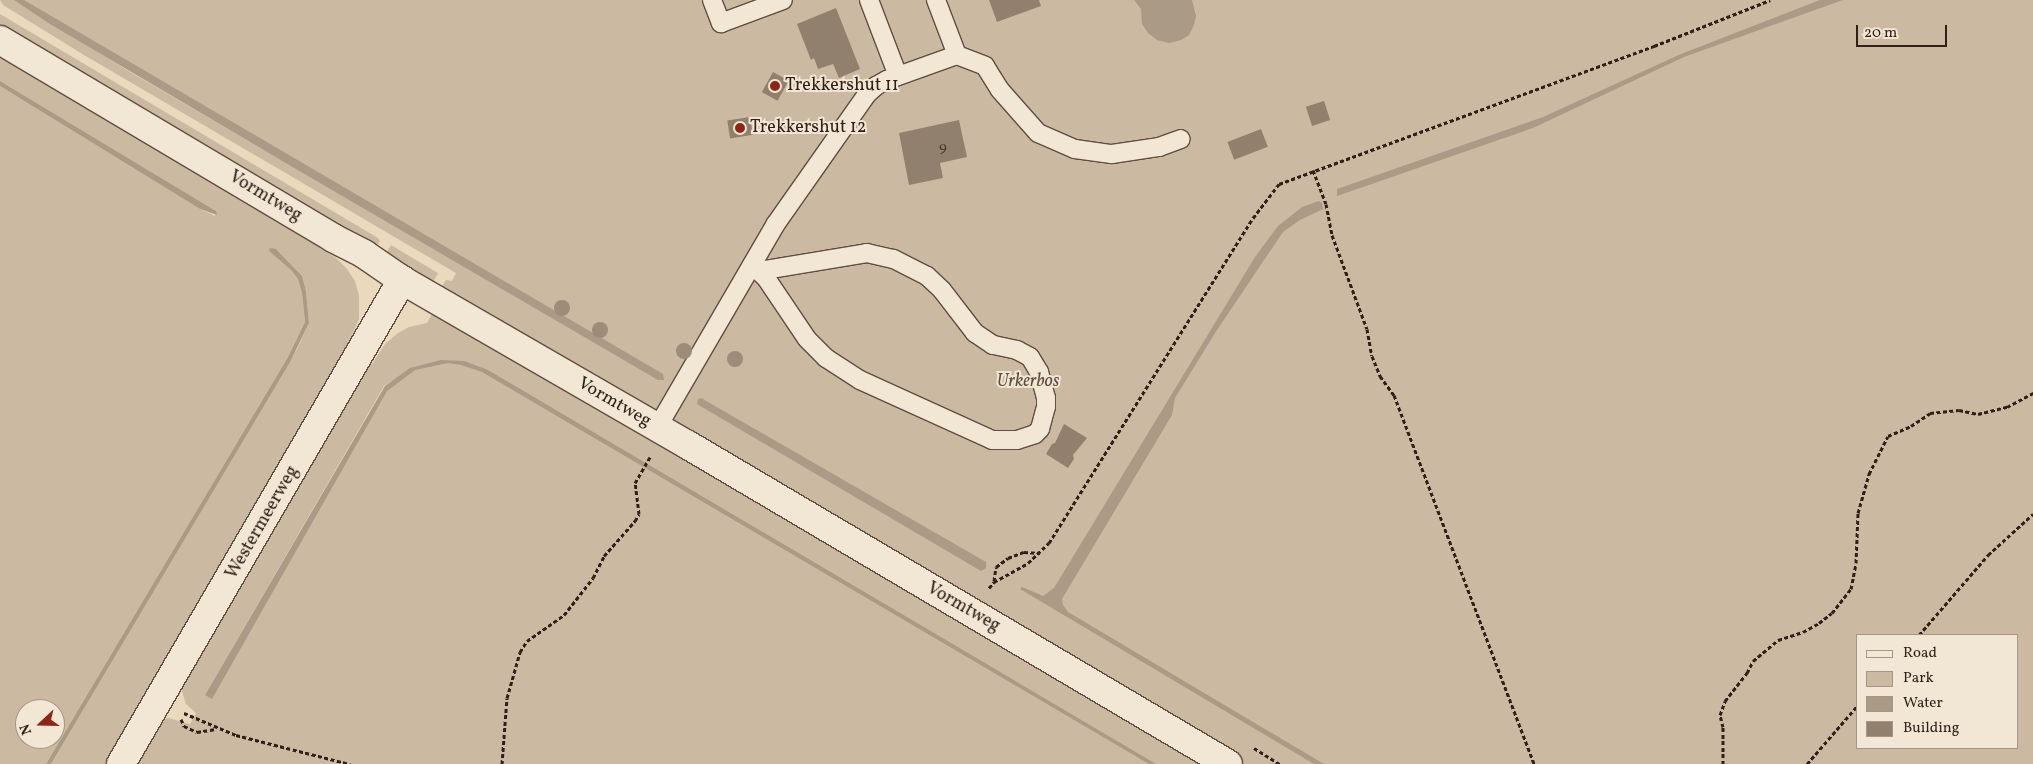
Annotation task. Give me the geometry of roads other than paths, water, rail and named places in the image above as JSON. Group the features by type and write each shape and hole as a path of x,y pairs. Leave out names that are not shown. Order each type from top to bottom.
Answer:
{"street":[{"name":"Vormtweg","path":"0,40 333,238 364,254 402,280 1228,764"},
{"name":"Westermeerweg","path":"121,764 402,280"}],"lane":[{"path":"712,0 721,23 775,3"},
{"path":"869,0 898,76"},
{"path":"936,0 957,55"},
{"path":"657,428 756,268 775,225 867,94 876,86 957,55 985,66 1000,90 1038,133 1075,149 1112,154 1159,147 1181,139"},
{"path":"867,253 892,259 927,276 948,297 975,333 993,345 1017,350 1030,357 1039,372 1046,398 1040,429 1035,434 1017,440 992,440 860,380 826,358 807,339 756,268 867,253"}],"water":[{"path":"14,0 24,0 663,374 664,380 658,380 289,165 50,24"},
{"path":"1134,0 1192,0 1196,16 1189,35 1181,40 1169,43 1157,40 1148,33 1142,24 1141,9"},
{"path":"1820,0 1843,0 1684,57 1533,128 1337,196 1337,189 1543,117 1681,54"},
{"path":"0,81 216,211 217,215 200,209 0,86"},
{"path":"1319,201 1322,203 1323,209 1300,220 1283,232 1215,333 1175,398 1172,415 1062,599 1063,605 1068,612 1324,764 1314,764 1020,589 1022,587 1043,596 1054,588 1255,257 1278,226 1302,207"},
{"path":"270,248 276,249 302,276 306,291 309,323 290,362 65,740 65,732 288,357 305,322 302,293 298,279 291,270 269,251"},
{"path":"441,360 464,361 488,370 1156,764 1149,764 482,372 448,363 415,370 387,391 212,699 205,695 385,386 410,368"},
{"path":"701,398 986,562 986,568 981,571 697,404 698,399"},
{"path":"55,749 60,749 51,764 46,764"}],"place":[{"name":"Trekkershut 11","path":"775,86"},
{"name":"Trekkershut 12","path":"740,128"}],"park label":[{"name":"Urkerbos","path":"1028,382"}]}
